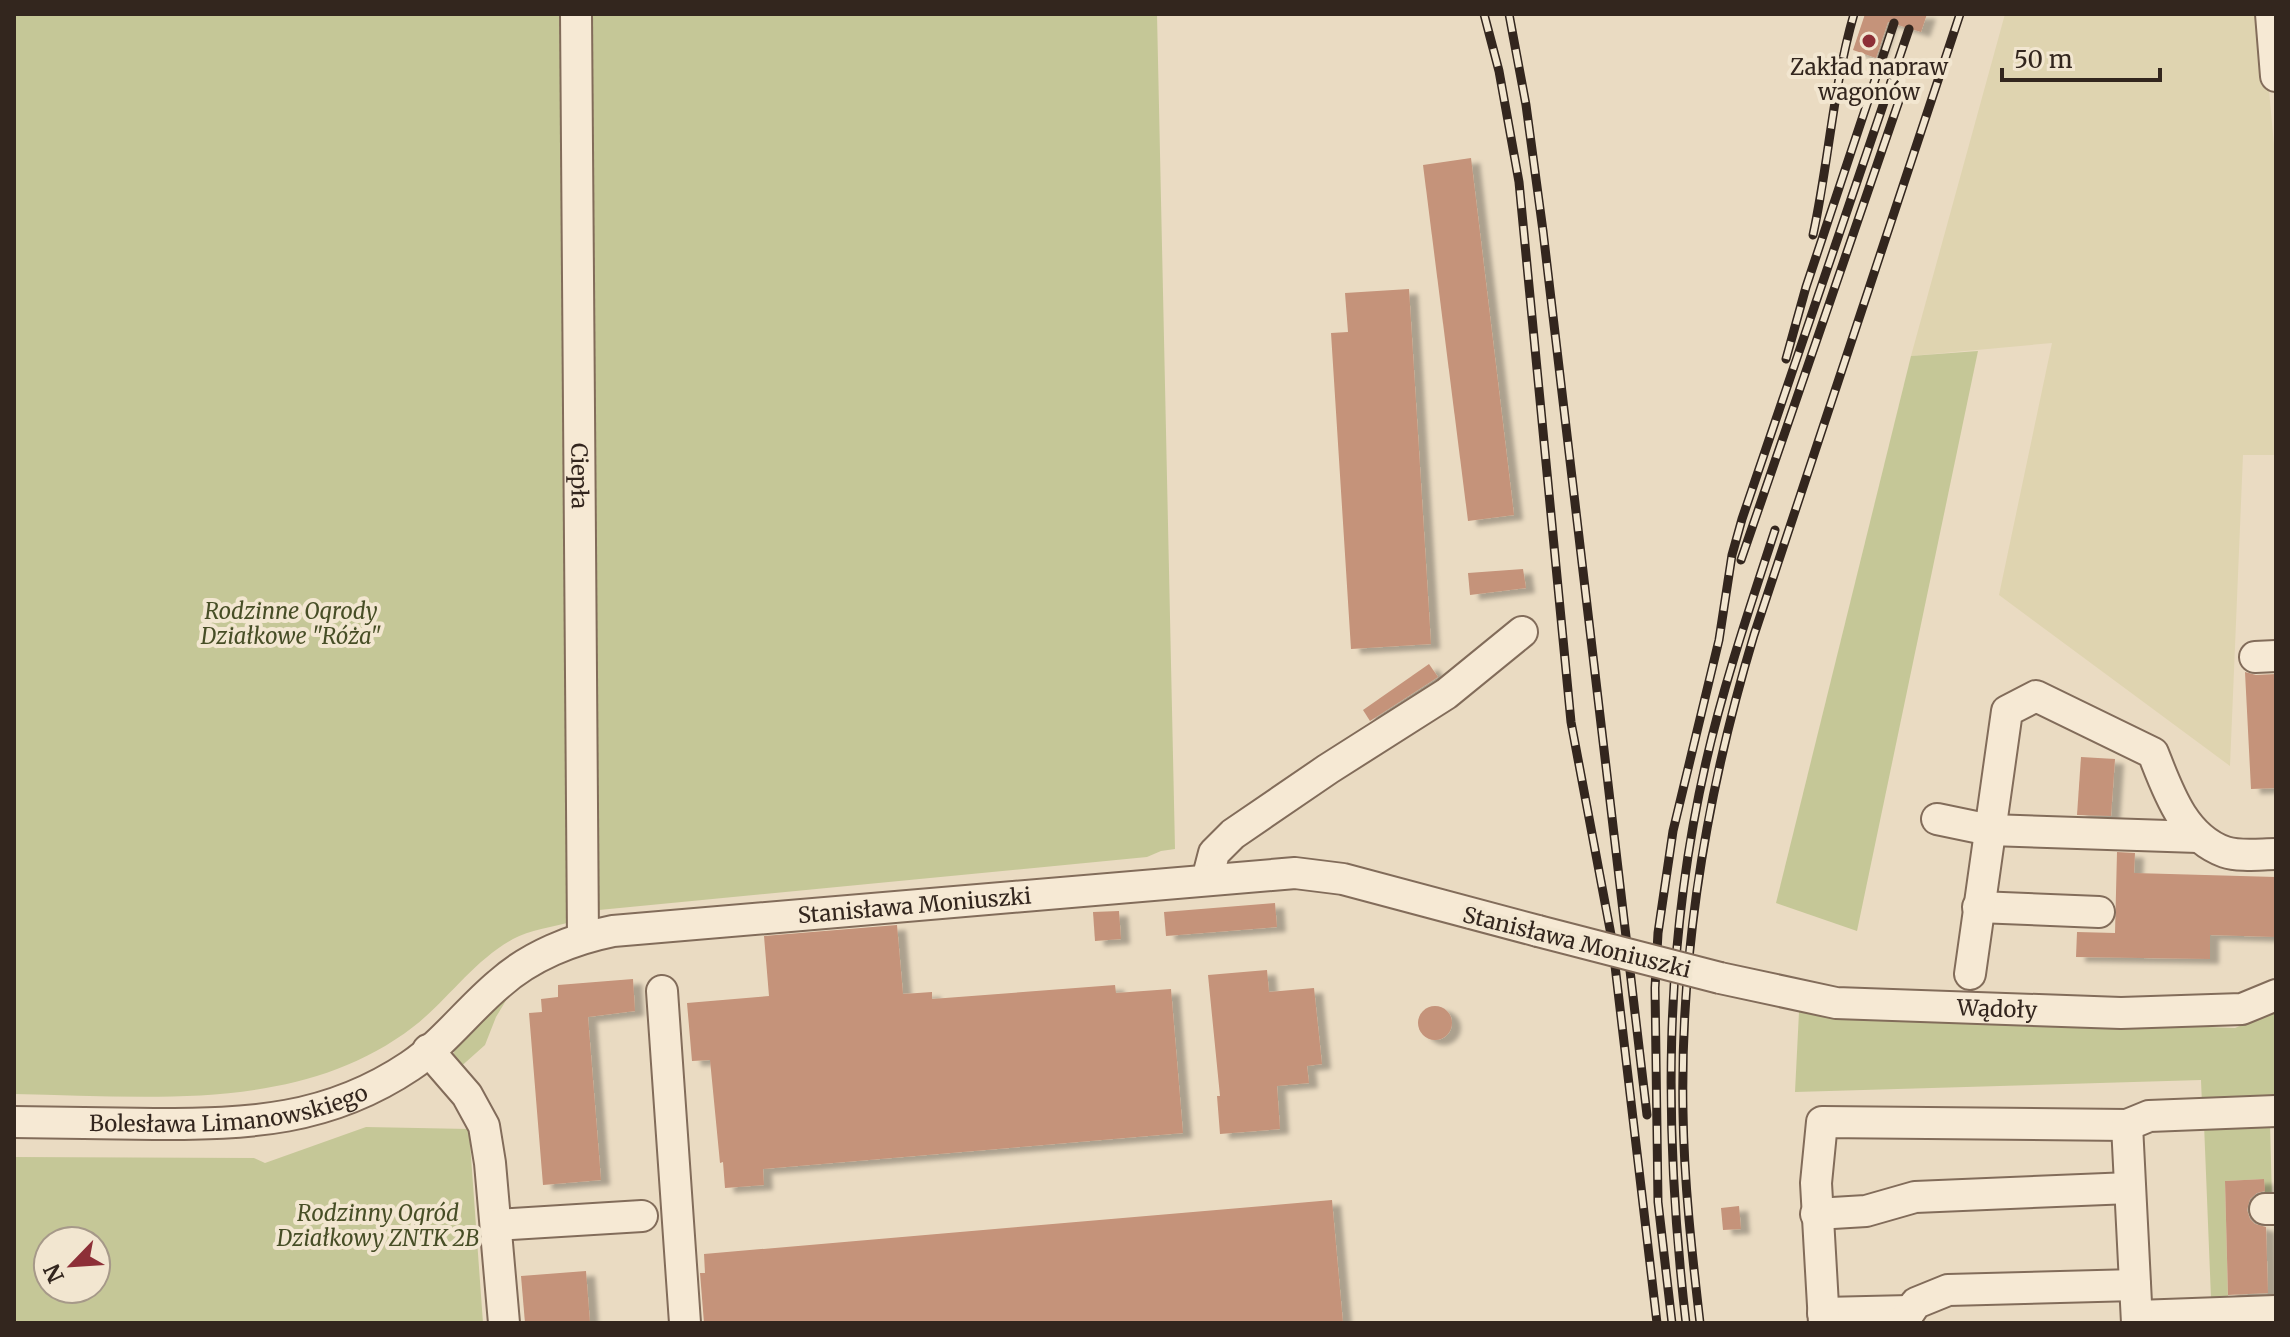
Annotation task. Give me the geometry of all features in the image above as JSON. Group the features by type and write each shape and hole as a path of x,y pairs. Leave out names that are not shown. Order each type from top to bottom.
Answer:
{"street":[{"name":"Ciepła","path":"576,14 583,938"},
{"path":"2271,14 2276,76"},
{"path":"1207,880 1214,853 1233,834 1446,694 1522,632"},
{"path":"1970,974 2007,711 2036,696 2153,753 2172,799 2198,837 2227,853 2276,854"},
{"path":"1937,819 1990,830 2198,837"},
{"name":"Stanisława Moniuszki","path":"428,1050 506,978 538,958 583,938 613,931 1295,873 1343,879 1720,978"},
{"path":"1978,907 2099,912"},
{"name":"Wądoły","path":"1720,978 1836,1003 2121,1013 2242,1009 2276,995"},
{"path":"662,991 685,1323"},
{"path":"428,1050 467,1095 484,1126 504,1323"},
{"name":"Bolesława Limanowskiego","path":"14,1122 226,1124 291,1117 354,1097 412,1065 428,1050"},
{"path":"2135,1285 1948,1290 1916,1303 1906,1317 1823,1318 1816,1214 1822,1122 2127,1125 2149,1116 2276,1111"},
{"path":"2127,1125 2137,1320 2276,1311"},
{"path":"1816,1214 1866,1211 1915,1197 2130,1188"},
{"path":"496,1225 642,1216"}],"shaded area":[{"path":"2005,14 2262,14 2276,167 2276,455 2243,455 2230,766 1999,595 2052,343 1911,356"}],"green space":[{"name":"Rodzinne Ogrody Działkowe \"Róża\"","path":"14,14 566,14 571,922 513,939 485,958 413,1027 369,1055 322,1074 272,1087 221,1094 117,1097 14,1094"},
{"path":"589,14 1157,14 1175,849 1147,857 599,910"},
{"path":"1978,351 1857,931 1776,903 1911,356"},
{"path":"511,992 496,1017 485,1045 457,1070 453,1057 457,1039"},
{"path":"2276,1011 2276,1101 2202,1105 2201,1080 1795,1092 1799,1012 2235,1028"},
{"path":"2270,1122 2272,1200 2265,1204 2264,1179 2225,1181 2228,1298 2211,1298 2204,1124"},
{"name":"Rodzinny Ogród Działkowy ZNTK 2B","path":"366,1127 469,1129 483,1323 14,1323 14,1157 254,1158 265,1163"}],"building":[{"name":"Zakład napraw wagonów","path":"1865,14 1927,14 1921,32 1888,22 1876,58 1853,50"},
{"path":"1471,158 1514,515 1468,521 1423,165"},
{"path":"1409,289 1431,644 1351,649 1331,333 1348,332 1345,293"},
{"path":"1523,569 1526,588 1470,595 1468,573"},
{"path":"1429,664 1438,677 1370,721 1363,710"},
{"path":"2245,672 2276,674 2276,788 2251,789"},
{"path":"2081,757 2115,759 2111,816 2077,815"},
{"path":"2117,852 2135,853 2134,873 2276,877 2276,937 2210,935 2210,959 2076,957 2077,932 2115,933"},
{"path":"1275,903 1277,927 1166,936 1164,912"},
{"path":"1119,911 1121,939 1095,941 1093,912"},
{"path":"897,925 903,994 932,992 932,999 1115,985 1116,993 1171,989 1183,1133 763,1169 764,1185 725,1188 710,1060 692,1061 687,1003 769,996 764,936"},
{"path":"1267,970 1269,992 1314,988 1322,1064 1307,1066 1309,1083 1277,1086 1280,1129 1220,1134 1217,1096 1220,1096 1208,975"},
{"path":"633,979 635,1011 588,1017 601,1180 543,1185 529,1013 542,1012 541,999 558,997 558,985"},
{"path":"1435,1006 1447,1011 1452,1023 1447,1035 1435,1040 1423,1035 1418,1023 1423,1011"},
{"path":"2264,1179 2265,1191 2250,1199 2247,1210 2255,1224 2266,1227 2268,1293 2228,1295 2225,1181"},
{"path":"1332,1200 1343,1323 704,1323 700,1273 705,1273 704,1254"},
{"path":"1739,1206 1741,1229 1723,1230 1721,1208"},
{"path":"586,1271 590,1323 525,1323 521,1276"}],"railway":[{"path":"1484,14 1499,71 1519,182 1571,722 1612,940 1657,1323"},
{"path":"1509,14 1526,105 1543,231 1647,1115"},
{"path":"1813,235 1841,68 1854,14"},
{"path":"1700,1323 1685,1165 1683,1051 1692,931 1710,812 1754,635 1960,14"},
{"path":"1786,359 1806,287 1894,23"},
{"path":"1672,1323 1658,1202 1655,988 1658,933 1673,831 1719,640 1732,555 1742,519 1909,29"},
{"path":"1741,560 1900,98"},
{"path":"1686,1323 1671,1112 1675,972 1682,902 1692,832 1713,733 1775,530"}],"place":[{"name":"Zakład napraw wagonów","path":"1869,41"}]}
